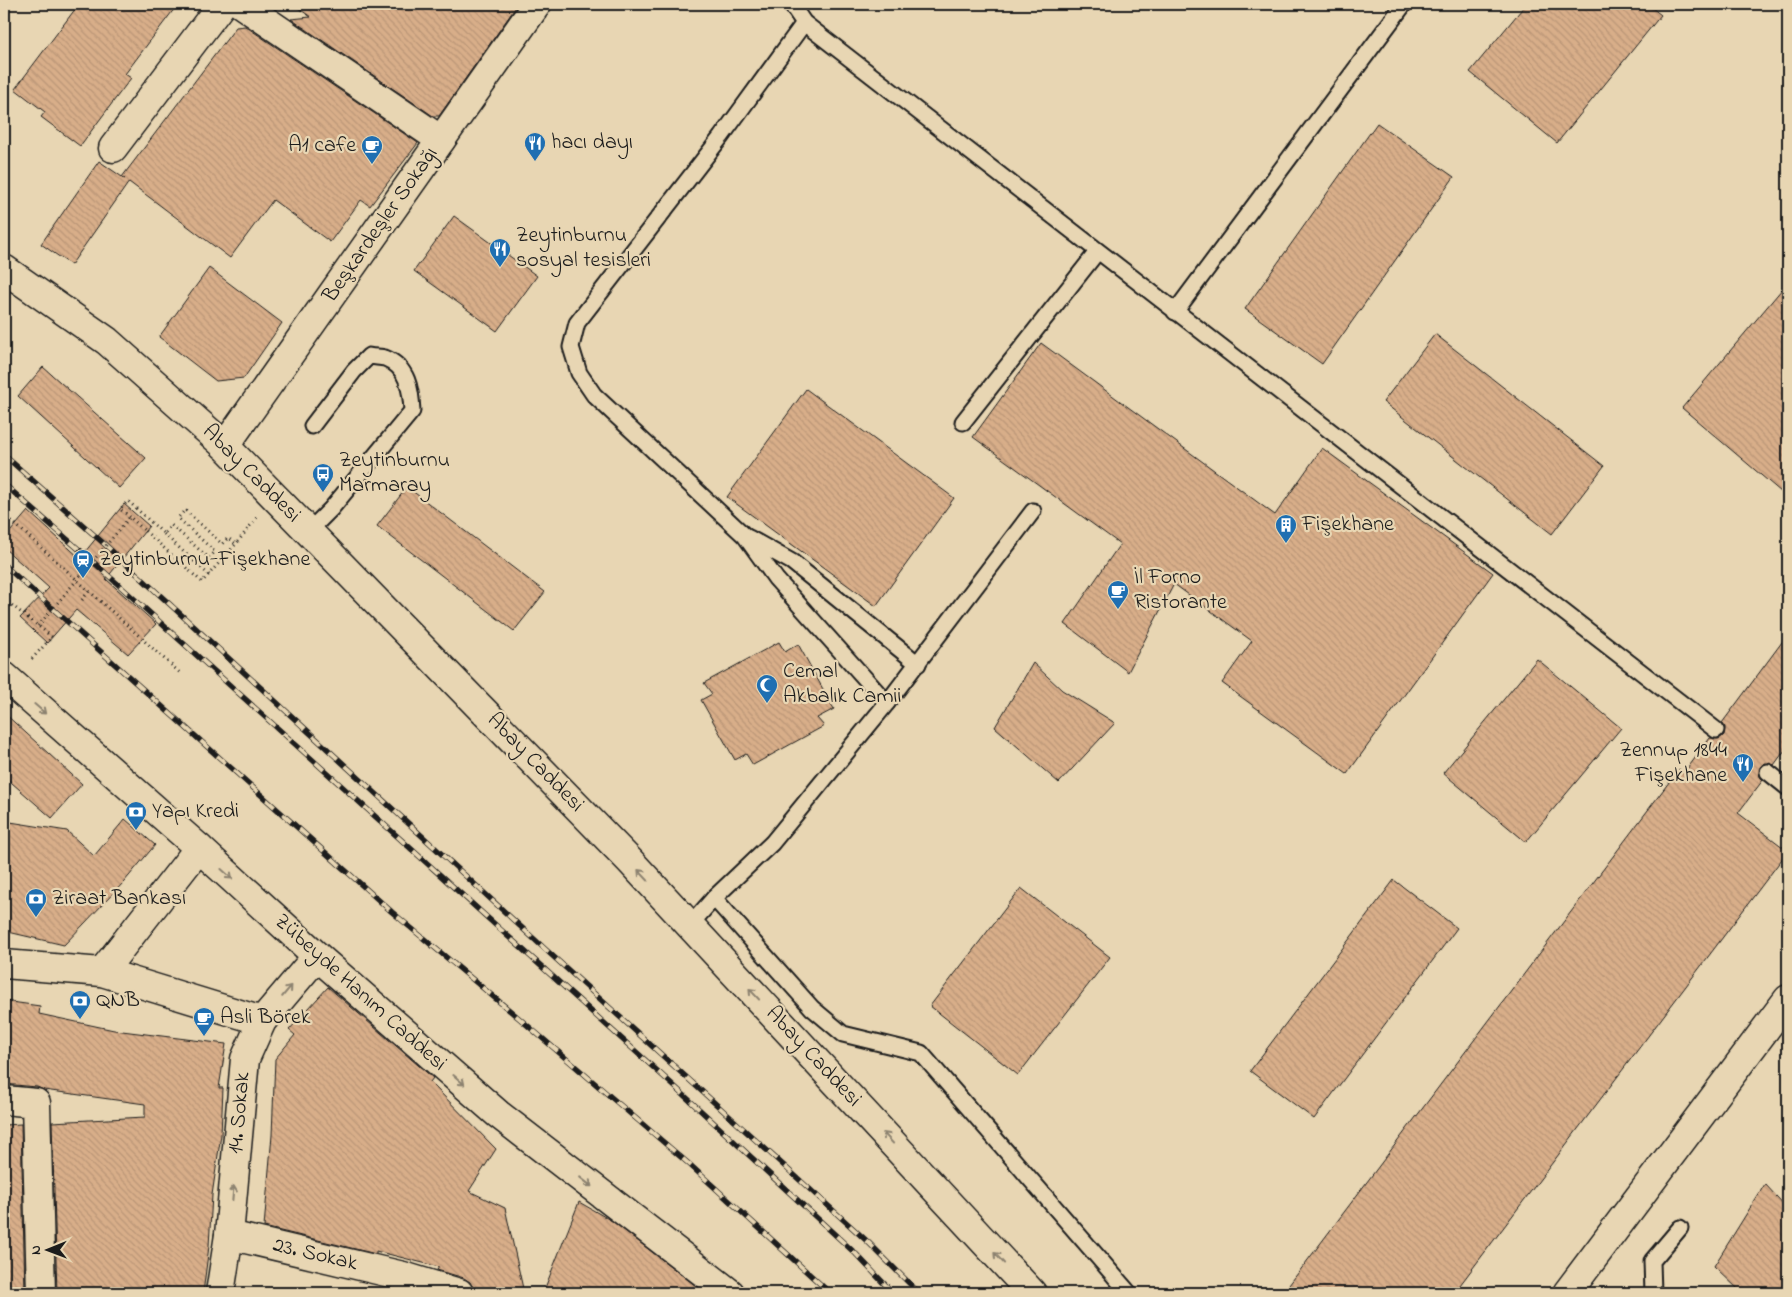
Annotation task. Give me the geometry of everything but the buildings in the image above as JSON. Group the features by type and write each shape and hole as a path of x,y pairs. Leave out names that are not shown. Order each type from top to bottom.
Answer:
{"street":[{"path":"114,148 222,4"},
{"path":"241,4 441,140"},
{"name":"Beşkardeşler Sokağı","path":"225,446 537,4"},
{"name":"Abay Caddesi","path":"4,269 107,341 225,446 630,860 1032,1293"},
{"name":"Zübeyde Hanım Caddesi","path":"4,676 199,848 317,956 498,1114 730,1293"},
{"path":"102,972 199,848"},
{"name":"14. Sokak","path":"220,1293 229,1235 246,1059 262,1021 317,956"},
{"path":"4,964 102,972 262,1021"},
{"path":"1567,1293 1788,998"},
{"path":"4,1100 36,1103 41,1293"},
{"name":"23. Sokak","path":"229,1235 402,1284 459,1293"}],"lane":[{"path":"791,4 804,23 1716,730"},
{"path":"1175,312 1404,4"},
{"path":"804,23 721,137 577,323 571,347 579,373 594,395 745,536 776,579 887,703"},
{"path":"963,422 1097,252"},
{"path":"309,531 331,509 412,411 411,389 402,370 385,358 369,356 354,371 312,426"},
{"path":"690,925 714,898 772,843 918,664 1033,511"},
{"path":"745,536 792,562 918,664"},
{"path":"1768,772 1788,788"},
{"path":"714,898 812,1008 843,1034 921,1053 1129,1293"},
{"path":"1652,1293 1652,1261 1680,1228"}],"path":[{"path":"208,575 128,501 120,509 202,582 236,544 274,496"},
{"path":"164,534 172,525 209,558 216,552 178,518 185,510 222,544 228,538 236,544"},
{"path":"4,514 180,673"},
{"path":"38,626 130,518"},
{"path":"82,600 89,591"},
{"path":"4,599 52,637 28,664"}],"railway":[{"path":"4,455 101,541 545,949 868,1242 919,1293"},
{"path":"4,484 90,559 674,1086 856,1254 893,1293"},
{"path":"4,565 392,912 689,1164 830,1293"}],"place":[{"name":"hacı dayı","path":"535,162"},
{"name":"A1 cafe","path":"372,165"},
{"name":"Zeytinburnu sosyal tesisleri","path":"500,268"},
{"name":"Zeytinburnu Marmaray","path":"323,493"},
{"name":"Fişekhane","path":"1286,544"},
{"name":"Zeytinburnu-Fişekhane","path":"83,579"},
{"name":"İl Forno Ristorante","path":"1118,610"},
{"name":"Cemal Akbalık Camii","path":"767,704"},
{"name":"Zennup 1844 Fişekhane","path":"1743,783"},
{"name":"Yapı Kredi","path":"136,831"},
{"name":"Ziraat Bankası","path":"36,918"},
{"name":"QNB","path":"80,1020"},
{"name":"Asli Börek","path":"204,1037"}]}
